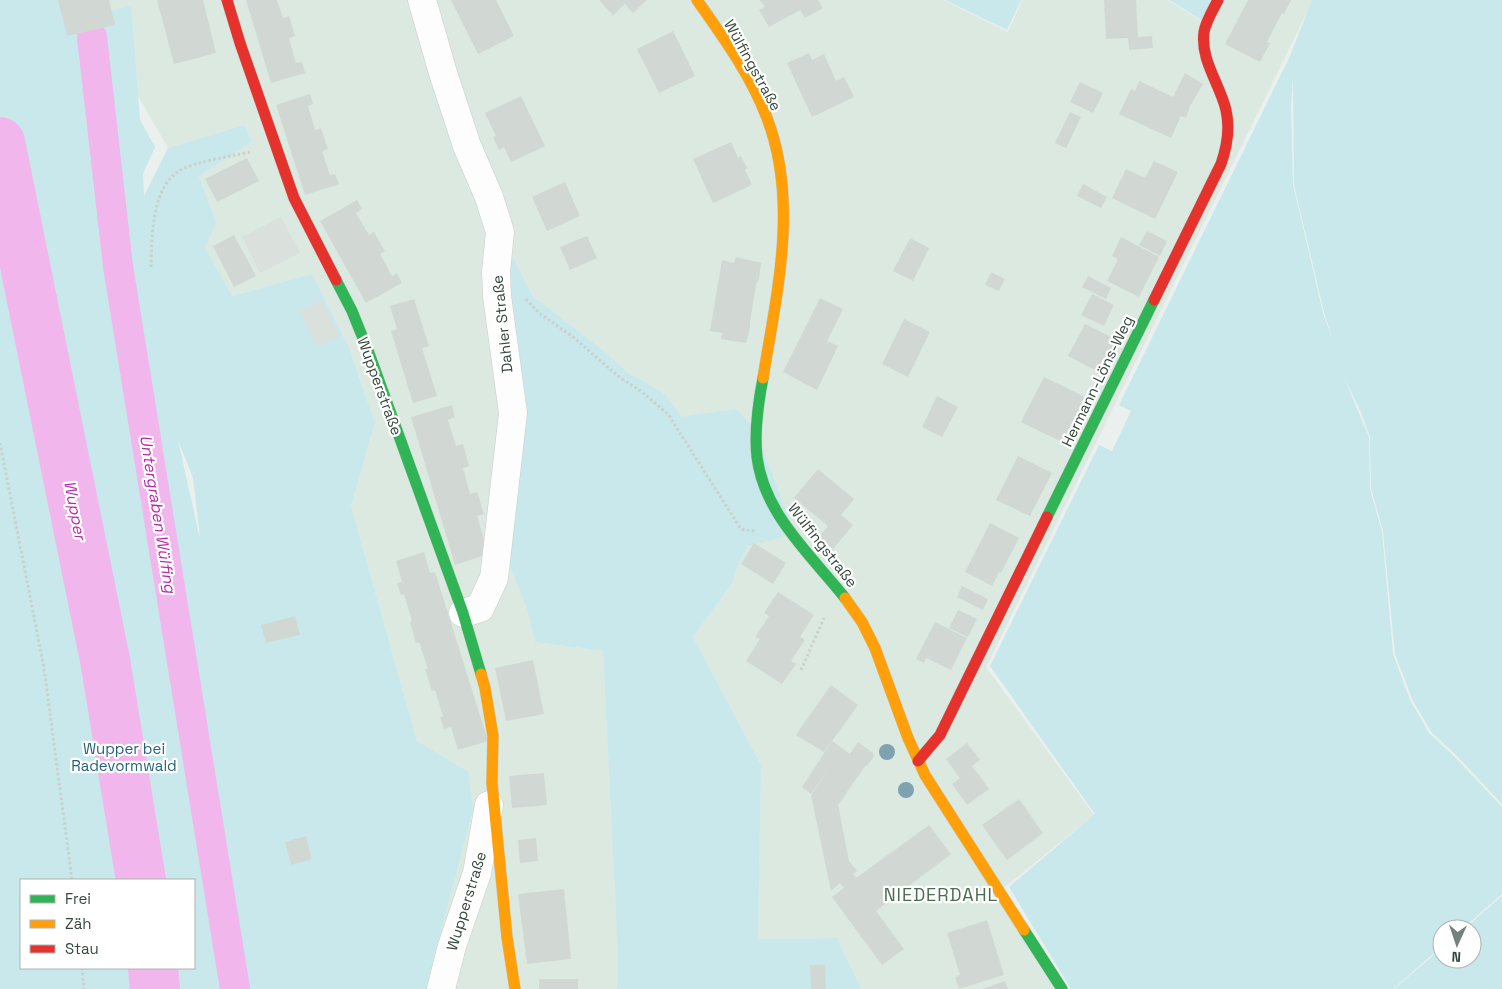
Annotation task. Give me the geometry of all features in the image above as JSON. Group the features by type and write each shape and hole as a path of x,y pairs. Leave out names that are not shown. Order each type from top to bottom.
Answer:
{"street":[{"name":"Wupperstraße","path":"227,0 275,145 301,214 352,311 369,354 463,612 485,688 492,720 494,751 492,783 484,840 477,874 452,946 441,989"},
{"name":"Dahler Straße","path":"422,0 464,137 495,214 500,232 496,272 497,296 513,413 494,578 480,608 463,612"},
{"name":"Wülfingstraße","path":"697,0 720,33 752,87 768,120 778,158 784,208 783,249 756,430 758,456 764,485 775,508 862,621 871,639 918,761 932,789 1062,989"},
{"name":"Hermann-Löns-Weg","path":"918,761 940,735 1221,164 1227,136 1226,111 1205,54 1204,39 1206,24 1218,0"},
{"name":"Wupperstraße","path":"492,783 507,937 515,989"}],"path":[{"path":"151,267 154,217 160,197 172,176 188,167 275,145"},
{"path":"525,298 539,313 573,336 618,376 642,392 668,414 739,526 744,530 794,534"},
{"path":"0,443 44,668 72,879"},
{"path":"801,670 838,588"},
{"path":"82,969 84,989"}],"shaded area":[{"path":"87,0 943,0 1008,32 1022,0 1167,0 1206,24 1218,0 1313,0 986,667 1094,815 1000,891 1062,989 861,989 837,938 758,939 761,765 693,637 733,582 737,566 747,545 735,409 682,418 665,394 627,372 604,351 533,297 500,233 507,373 499,539 527,609 535,642 603,651 618,957 617,989 430,989 434,956 468,771 417,741 351,506 375,424 363,387 350,350 312,274 232,296 204,248 216,223 199,176 252,142 244,125 168,148 117,59"},
{"path":"281,217 300,253 260,273 242,237"},
{"path":"322,300 339,336 317,347 300,311"}],"green space":[{"name":"Wupper bei Radevormwald","path":"0,0 78,0 84,19 131,5 140,120 155,147 143,174 144,196 168,148 244,125 252,142 199,176 216,223 205,248 232,296 312,274 350,350 375,423 351,506 417,741 468,771 473,809 434,956 430,989 0,989","holes":["178,440 193,478 200,536"]},
{"path":"945,0 1021,0 1007,30"},
{"path":"1169,0 1216,0 1205,22"},
{"path":"1312,0 1502,0 1502,804 1455,754 1432,733 1413,701 1395,654 1383,531 1371,488 1370,437 1360,410 1344,378 1369,437 1370,489 1382,532 1393,654 1410,700 1429,733 1453,755 1502,807 1502,894 1473,919 1432,919 1432,955 1393,989 1071,989 1009,887 1095,814 990,666 1099,445 1112,451 1131,411 1119,405 1290,56","holes":["1293,76 1294,185 1324,312 1334,344 1323,313 1293,185 1291,107"]},
{"path":"500,232 533,297 604,351 627,372 665,394 682,417 736,409 756,430 794,534 747,546 737,566 733,582 693,637 761,765 758,939 837,938 861,989 617,989 618,957 603,651 535,642 527,609 499,539"},
{"path":"1502,896 1502,989 1394,989 1432,957 1432,969 1482,969 1482,919 1476,919"}],"building":[{"path":"58,0 109,0 115,25 67,36"},
{"path":"157,0 203,0 216,53 174,64"},
{"path":"246,0 277,0 283,18 289,16 295,36 289,38 296,63 302,62 305,73 271,83"},
{"path":"451,0 496,0 514,36 478,54"},
{"path":"599,0 647,0 633,13 625,4 613,15"},
{"path":"760,0 818,0 823,8 805,18 800,10 769,27 759,10 765,7"},
{"path":"1104,0 1136,0 1138,37 1152,36 1153,48 1129,50 1128,38 1106,39"},
{"path":"1248,0 1291,0 1267,42 1270,43 1260,62 1225,44"},
{"path":"673,31 695,76 659,93 637,49"},
{"path":"809,53 812,60 824,54 836,81 844,77 854,97 812,117 787,63"},
{"path":"1185,73 1203,84 1190,106 1186,118 1181,116 1171,138 1119,114 1131,89 1135,91 1139,81 1173,97"},
{"path":"1080,82 1103,93 1093,113 1070,102"},
{"path":"310,94 313,104 308,106 315,130 321,128 328,149 322,151 330,175 335,174 339,184 305,195 276,105"},
{"path":"521,96 545,146 511,162 504,147 499,150 493,137 496,136 485,113"},
{"path":"1070,112 1081,117 1066,148 1055,143"},
{"path":"731,142 738,158 741,156 747,168 745,170 752,185 713,203 693,159"},
{"path":"247,158 259,181 217,202 205,179"},
{"path":"1154,161 1178,172 1155,219 1112,198 1126,169 1145,178"},
{"path":"565,182 580,216 547,231 532,197"},
{"path":"1083,184 1107,197 1101,208 1077,196"},
{"path":"357,200 362,209 356,213 369,235 374,232 385,251 380,254 392,276 397,273 402,283 366,303 320,221"},
{"path":"1147,231 1167,241 1160,256 1139,245"},
{"path":"234,235 256,276 234,287 213,246"},
{"path":"587,236 597,258 570,270 560,247"},
{"path":"1121,237 1159,257 1139,297 1107,281 1118,259 1112,256"},
{"path":"910,238 929,248 913,281 893,271"},
{"path":"736,257 761,263 746,343 721,339 722,333 710,331 722,260 734,263"},
{"path":"991,272 1005,279 999,291 985,285"},
{"path":"1088,276 1111,288 1106,299 1082,287"},
{"path":"1092,294 1114,305 1104,326 1081,315"},
{"path":"820,298 843,309 827,341 838,346 817,390 783,372"},
{"path":"414,299 429,346 422,348 437,396 413,403 391,331 397,329 390,306"},
{"path":"904,319 930,332 908,377 882,364"},
{"path":"1085,324 1117,340 1101,373 1068,356"},
{"path":"1044,377 1087,398 1079,413 1081,414 1073,431 1071,430 1064,443 1021,422"},
{"path":"937,396 958,407 942,437 922,427"},
{"path":"452,405 455,417 448,420 456,446 463,444 469,466 463,468 470,494 477,492 484,514 477,516 488,554 455,565 411,417"},
{"path":"1018,456 1052,473 1030,516 996,500"},
{"path":"818,469 854,499 841,515 853,525 833,549 819,537 828,526 794,498"},
{"path":"990,523 1019,538 992,586 965,572"},
{"path":"754,543 786,563 773,584 741,564"},
{"path":"424,552 430,573 435,572 488,741 458,750 451,727 444,729 440,717 443,716 435,690 432,691 425,669 428,669 419,642 416,643 404,594 401,595 397,583 402,582 396,561"},
{"path":"962,586 988,599 983,610 957,597"},
{"path":"778,592 814,615 800,637 805,640 791,661 796,664 782,684 746,661 760,639 755,637 769,616 764,613"},
{"path":"958,610 977,619 968,637 949,628"},
{"path":"295,616 300,635 266,643 261,625"},
{"path":"935,622 967,638 951,670 926,658 924,663 916,659"},
{"path":"533,660 544,714 506,721 495,668"},
{"path":"831,685 858,705 824,752 796,735"},
{"path":"832,741 850,754 858,742 873,753 874,756 838,805 849,861 857,871 853,874 856,878 929,825 951,854 876,911 904,949 882,965 832,897 844,888 840,883 831,891 811,795 829,769 811,794 802,787"},
{"path":"967,743 980,760 972,766 989,789 967,805 952,784 960,778 946,759"},
{"path":"544,773 547,805 512,808 509,776"},
{"path":"1019,799 1043,833 1007,860 982,825"},
{"path":"306,836 312,859 291,865 285,842"},
{"path":"536,838 538,861 520,863 518,840"},
{"path":"564,889 571,959 527,964 518,894"},
{"path":"987,920 1004,975 959,989 955,977 960,975 947,933"},
{"path":"810,965 825,965 826,989 811,989"},
{"path":"539,979 578,979 578,989 539,989"},
{"path":"1005,981 1008,989 982,989"}],"waterway":[{"name":"Untergraben Wülfing","path":"92,37 118,266 235,989"},
{"name":"Wupper","path":"0,142 105,660 141,879"},
{"name":"Wupper","path":"153,969 155,989"}],"traffic: fast":[{"path":"336,280 352,311 369,353 463,613 481,674"},
{"path":"1047,517 1154,300"},
{"path":"763,378 756,427 757,457 761,478 769,497 791,533 845,598"},
{"path":"1024,930 1062,989"}],"traffic: slow":[{"path":"697,0 736,57 753,87 767,118 777,150 782,182 782,247 779,280 763,378"},
{"path":"845,598 862,622 875,648 908,738 925,775 1024,930"},
{"path":"481,674 493,736 492,783 507,937 515,989"}],"traffic: jam":[{"path":"227,0 294,198 336,280"},
{"path":"1154,300 1221,164 1225,151 1228,131 1226,110 1208,62 1204,42 1206,24 1218,0"},
{"path":"918,761 940,735 1047,517"}],"district":[{"name":"NIEDERDAHL","path":"941,894"}]}
